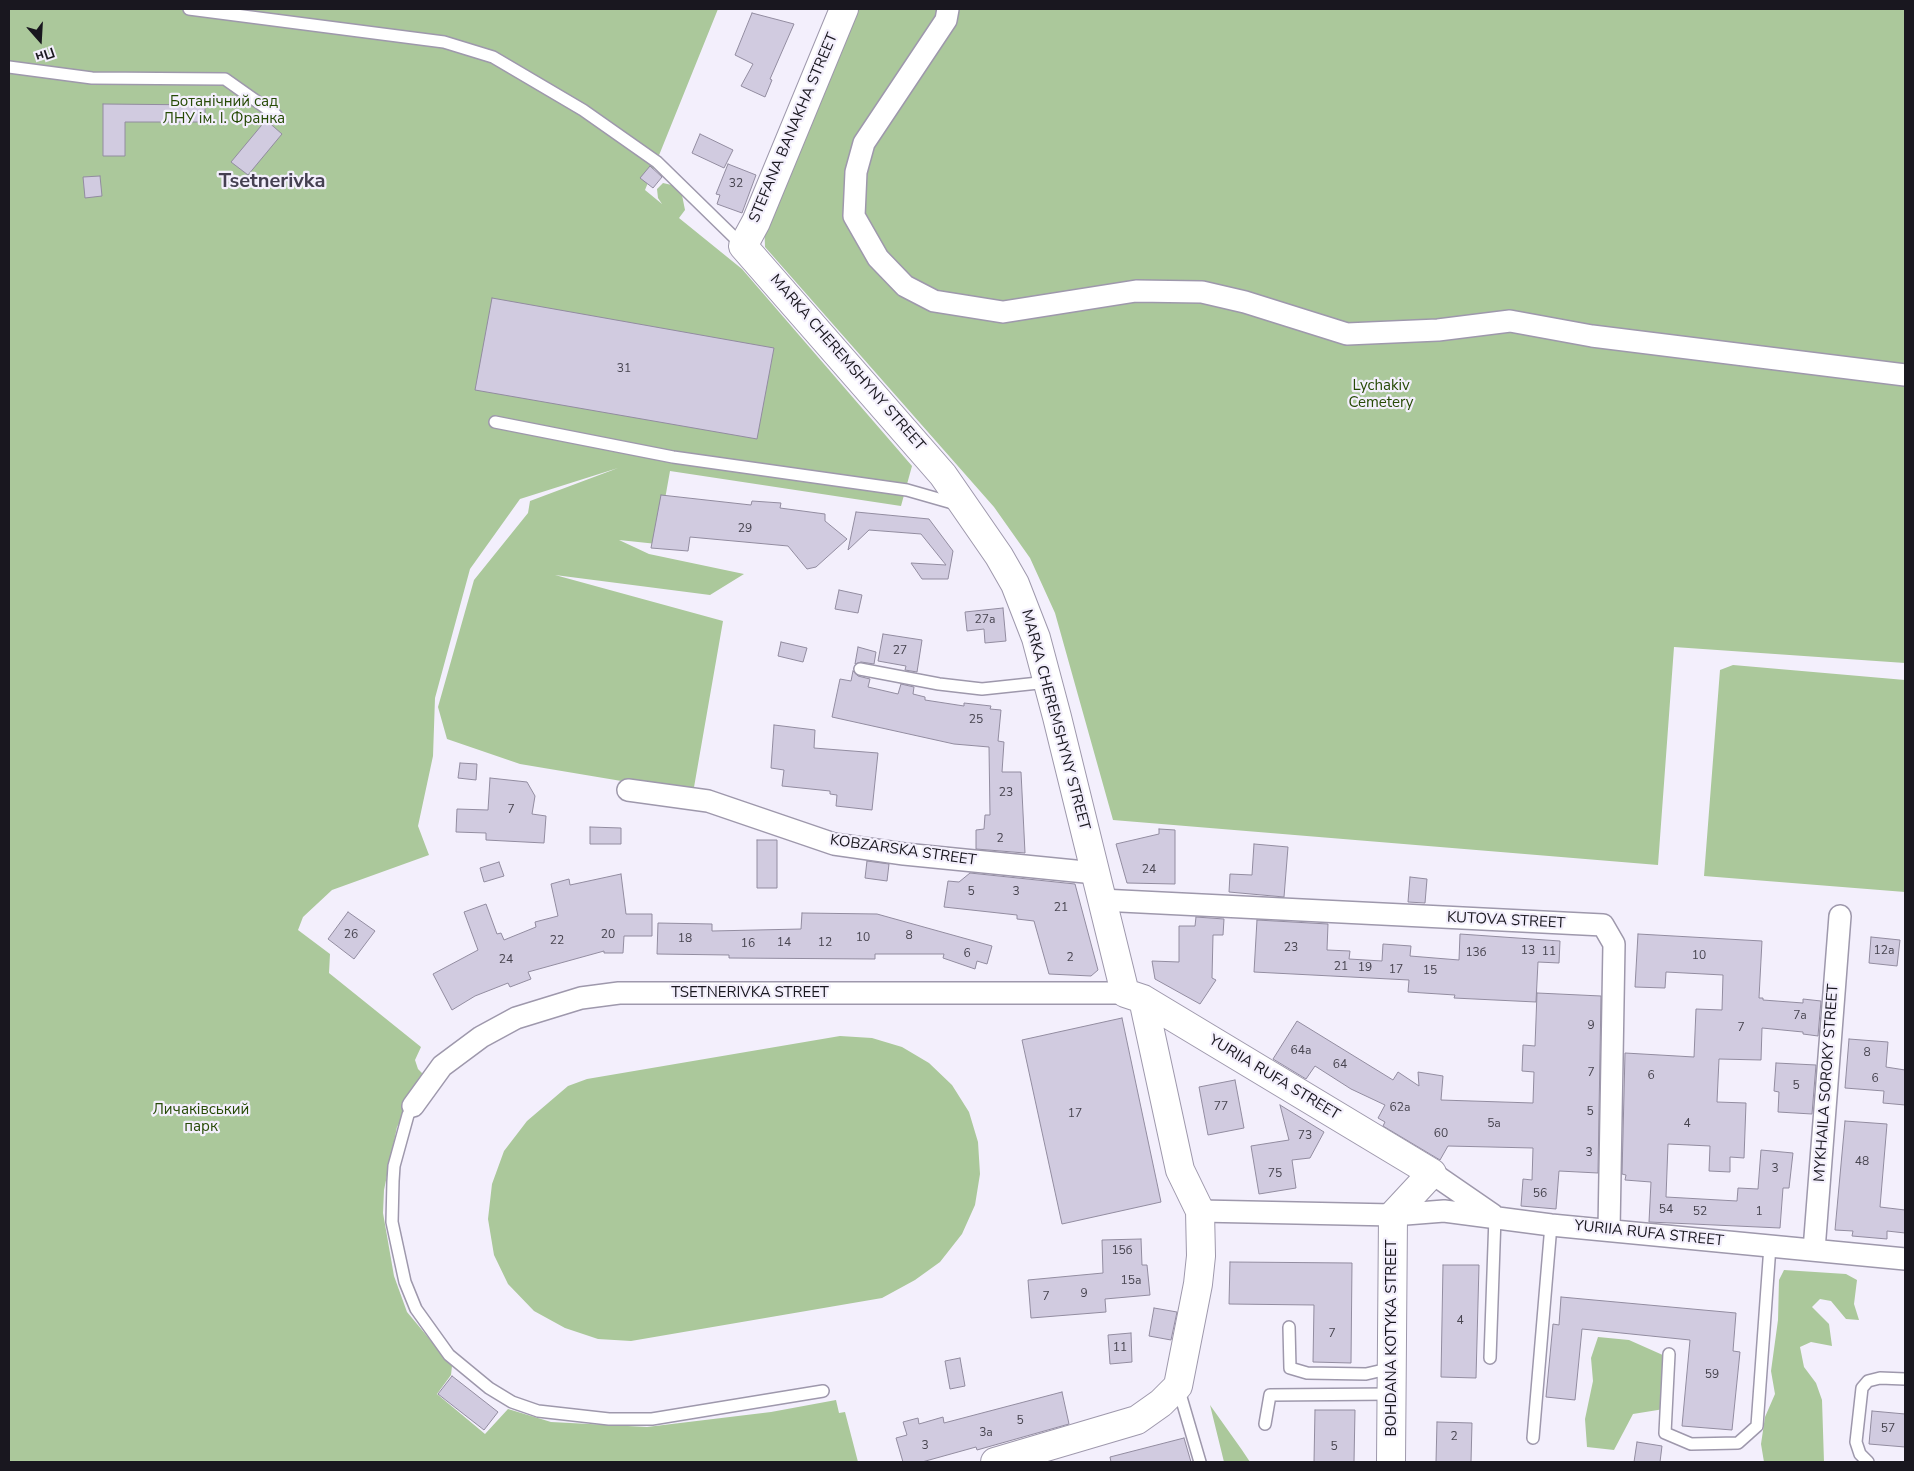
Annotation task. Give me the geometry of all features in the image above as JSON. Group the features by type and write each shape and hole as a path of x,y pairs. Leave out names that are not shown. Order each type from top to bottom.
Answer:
{"street":[{"name":"STEFANA BANAKHA STREET","path":"743,246 756,222 844,9"},
{"path":"948,9 946,20 864,143 856,172 854,216 878,258 904,286 934,301 1003,312 1136,291 1202,292 1245,302 1347,334 1438,330 1465,325 1510,321 1592,336 1905,375"},
{"name":"MARKA CHEREMSHYNY STREET","path":"743,246 919,446 967,508 1015,584 1036,638 1101,900 1134,996 1180,1170 1200,1211 1201,1256 1199,1275 1178,1386"},
{"name":"KOBZARSKA STREET","path":"628,790 708,801 834,844 904,854 1095,872"},
{"name":"KUTOVA STREET","path":"1101,900 1603,925 1614,944 1609,1230"},
{"name":"MYKHAILA SOROKY STREET","path":"1814,1250 1840,916"},
{"name":"TSETNERIVKA STREET","path":"413,1106 442,1066 481,1037 516,1018 581,998 620,993 1134,996"},
{"name":"YURIIA RUFA STREET","path":"1134,996 1432,1173"},
{"path":"1393,1215 1432,1173 1495,1217"},
{"name":"YURIIA RUFA STREET","path":"1200,1211 1393,1215 1444,1211 1551,1225 1905,1259"},
{"name":"BOHDANA KOTYKA STREET","path":"1391,1462 1393,1215"},
{"path":"995,1462 1137,1420 1178,1386"}],"lane":[{"name":"MARKA CHEREMSHYNY STREET","path":"189,9 444,42 493,57 583,110 657,162 743,246"},
{"path":"9,67 92,78 225,79 276,116"},
{"path":"495,422 673,457 907,490 967,508"},
{"path":"860,669 914,680 982,689 1048,682"},
{"path":"413,1106 408,1115 394,1166 393,1181 392,1222 406,1282 416,1310 449,1355 490,1388 512,1402 538,1411 610,1419 652,1419 822,1391"},
{"path":"1490,1358 1495,1217"},
{"path":"1534,1438 1551,1225"},
{"path":"1669,1354 1665,1433 1691,1444 1738,1444 1758,1426 1770,1246"},
{"path":"1289,1327 1290,1368 1307,1374 1366,1374 1392,1381"},
{"path":"1868,1462 1860,1454 1856,1442 1862,1388 1868,1382 1880,1378 1905,1379"},
{"path":"1265,1424 1270,1395 1392,1381"},
{"path":"1178,1386 1200,1462"}],"green space":[{"path":"9,9 718,9 645,190 662,204 658,198 657,189 663,183 676,186 682,195 685,210 679,218 742,269 912,466 901,506 670,471 657,544 619,540 649,554 744,574 710,595 555,575 723,621 693,793 520,764 447,739 438,707 474,580 528,513 530,501 618,468 520,499 470,569 435,698 433,756 418,826 429,855 332,890 303,917 298,930 330,954 329,973 421,1047 415,1060 418,1069 425,1076 397,1127 384,1190 383,1213 394,1276 407,1312 452,1366 451,1375 437,1394 485,1434 508,1409 551,1422 647,1427 771,1412 836,1400 839,1413 845,1412 858,1462 9,1462"},
{"name":"Lychakiv Cemetery","path":"857,9 1905,9 1905,663 1674,647 1658,865 1113,820 1055,613 1030,558 994,507 765,247 764,219"},
{"path":"1733,665 1905,680 1905,892 1704,876 1720,670"},
{"path":"840,1036 872,1038 902,1047 929,1063 952,1085 969,1112 978,1142 980,1174 975,1205 962,1234 940,1262 915,1280 882,1298 631,1341 598,1339 565,1328 534,1311 508,1284 494,1255 488,1219 492,1184 504,1151 527,1121 568,1086 587,1079"},
{"path":"1784,1270 1846,1274 1857,1280 1854,1304 1859,1320 1846,1319 1831,1301 1820,1299 1812,1307 1829,1324 1832,1346 1811,1342 1800,1347 1804,1367 1816,1383 1822,1400 1824,1462 1764,1462 1761,1444 1765,1417 1775,1394 1771,1371 1778,1320 1779,1280"},
{"path":"1598,1337 1629,1340 1665,1356 1664,1409 1633,1414 1614,1450 1587,1447 1585,1419 1593,1381 1591,1358"},
{"path":"1210,1405 1242,1450 1250,1462 1224,1462"}],"building":[{"path":"752,13 794,24 770,79 772,80 765,97 741,86 753,64 735,55"},
{"path":"103,104 205,105 205,122 125,122 125,156 103,156"},
{"path":"266,120 282,134 248,175 231,162"},
{"path":"700,134 733,150 724,168 692,153"},
{"path":"728,164 756,175 742,213 717,204 720,195 716,194"},
{"path":"650,166 662,177 653,188 640,178"},
{"path":"100,176 102,196 85,198 83,177"},
{"path":"492,298 774,348 757,439 475,390"},
{"path":"661,495 751,505 752,501 781,503 780,508 825,514 825,521 847,539 816,567 807,569 788,546 690,537 688,551 651,548"},
{"path":"856,512 929,519 953,551 948,579 922,579 911,563 946,565 921,534 869,530 848,550"},
{"path":"839,590 862,595 858,613 835,609"},
{"path":"1003,608 1006,641 985,643 984,629 967,631 965,612"},
{"path":"883,634 922,640 917,672 905,670 906,666 878,661"},
{"path":"781,642 807,648 803,662 778,656"},
{"path":"858,647 876,652 874,664 861,662 855,664"},
{"path":"853,671 858,676 870,679 868,687 898,694 901,684 914,687 913,694 925,697 925,700 964,706 964,703 991,706 990,709 1001,710 998,741 1004,742 1002,772 1021,772 1025,853 976,849 976,830 984,829 985,815 990,815 989,747 954,744 832,717 840,679 851,681"},
{"path":"774,725 815,730 814,748 878,753 872,810 836,806 837,795 830,794 830,791 782,786 784,770 771,768"},
{"path":"460,763 477,764 476,780 458,778"},
{"path":"490,778 527,782 535,796 532,814 546,816 544,843 486,840 486,833 456,832 457,809 488,810"},
{"path":"590,827 621,828 621,844 590,844"},
{"path":"1159,829 1175,830 1175,884 1127,883 1116,844 1159,834"},
{"path":"757,840 777,840 777,888 757,888"},
{"path":"1254,844 1288,847 1284,897 1229,892 1230,874 1252,875"},
{"path":"867,861 889,864 887,881 865,878"},
{"path":"499,862 504,876 484,882 480,868"},
{"path":"970,873 1075,884 1098,970 1091,976 1049,974 1034,921 1017,919 1017,915 944,907 948,881 959,882"},
{"path":"621,874 626,914 652,914 652,936 624,936 623,953 604,953 604,951 528,972 531,979 510,987 508,983 475,996 452,1010 433,974 478,950 464,912 486,904 497,934 501,933 504,940 536,927 535,922 558,916 551,884 569,879 570,885"},
{"path":"1410,877 1427,879 1425,903 1408,902"},
{"path":"348,912 375,931 354,959 328,939"},
{"path":"802,913 877,914 992,946 987,964 977,961 975,969 943,958 944,954 875,954 875,959 729,958 729,955 657,954 658,923 712,924 712,931 801,929"},
{"path":"1196,917 1224,919 1223,935 1213,935 1212,978 1216,980 1200,1004 1155,979 1152,961 1179,962 1179,926 1195,926"},
{"path":"1257,920 1328,924 1327,950 1350,951 1349,959 1382,961 1383,944 1411,946 1410,956 1459,960 1460,934 1560,941 1559,963 1538,962 1536,1002 1454,998 1455,995 1408,992 1409,980 1254,972"},
{"path":"1638,934 1762,941 1759,998 1763,998 1763,1000 1803,1003 1803,999 1821,1001 1818,1036 1803,1034 1803,1032 1762,1028 1761,1060 1719,1059 1717,1102 1746,1103 1744,1158 1730,1157 1730,1172 1709,1171 1710,1146 1668,1144 1666,1197 1737,1201 1738,1188 1758,1189 1761,1150 1793,1153 1789,1188 1783,1188 1780,1228 1649,1222 1651,1182 1625,1180 1626,1175 1622,1174 1625,1053 1694,1057 1696,1009 1722,1010 1723,975 1666,972 1665,988 1635,987"},
{"path":"1871,937 1900,940 1897,966 1869,963"},
{"path":"1537,993 1601,996 1598,1173 1559,1171 1556,1209 1521,1206 1523,1179 1532,1180 1533,1148 1448,1146 1440,1160 1383,1126 1385,1122 1378,1118 1385,1105 1351,1089 1315,1066 1306,1079 1273,1059 1297,1021 1393,1080 1398,1072 1419,1086 1418,1072 1443,1076 1441,1100 1533,1103 1534,1072 1522,1071 1523,1045 1535,1046"},
{"path":"1122,1018 1161,1202 1062,1224 1022,1040"},
{"path":"1849,1039 1888,1042 1886,1067 1905,1070 1905,1105 1883,1103 1884,1091 1845,1088"},
{"path":"1776,1063 1816,1065 1812,1114 1778,1112 1779,1092 1774,1091"},
{"path":"1235,1080 1244,1128 1208,1135 1199,1087"},
{"path":"1280,1105 1324,1132 1310,1158 1292,1160 1296,1188 1259,1194 1251,1146 1289,1140"},
{"path":"1845,1121 1887,1124 1880,1207 1905,1210 1905,1233 1887,1231 1887,1239 1852,1236 1853,1231 1835,1230"},
{"path":"1141,1239 1142,1265 1147,1265 1150,1295 1105,1299 1106,1312 1031,1318 1028,1280 1103,1273 1102,1240"},
{"path":"1230,1262 1352,1263 1351,1363 1313,1362 1314,1305 1229,1304"},
{"path":"1443,1265 1479,1265 1476,1378 1441,1377"},
{"path":"1561,1297 1736,1313 1733,1351 1740,1352 1732,1430 1682,1426 1690,1340 1582,1329 1575,1400 1546,1397 1553,1324 1559,1325"},
{"path":"1154,1308 1177,1312 1171,1340 1149,1336"},
{"path":"1131,1333 1132,1362 1110,1364 1108,1335"},
{"path":"960,1358 965,1386 950,1389 945,1361"},
{"path":"452,1376 498,1412 484,1430 438,1394"},
{"path":"1062,1392 1069,1424 977,1450 976,1447 922,1462 903,1462 896,1438 907,1435 903,1422 918,1418 919,1424 943,1417 944,1423"},
{"path":"1315,1410 1355,1410 1354,1462 1314,1462"},
{"path":"1872,1411 1905,1414 1905,1447 1869,1444"},
{"path":"1437,1422 1472,1423 1471,1462 1436,1462"},
{"path":"1184,1438 1191,1462 1111,1462 1110,1457"},
{"path":"1637,1442 1662,1446 1660,1462 1634,1462"}],"district":[{"name":"Tsetnerivka","path":"272,182"}],"park label":[{"name":"Ботанічний сад ЛНУ ім. І. Франка","path":"224,110"},
{"name":"Личаківський парк","path":"201,1118"}]}
